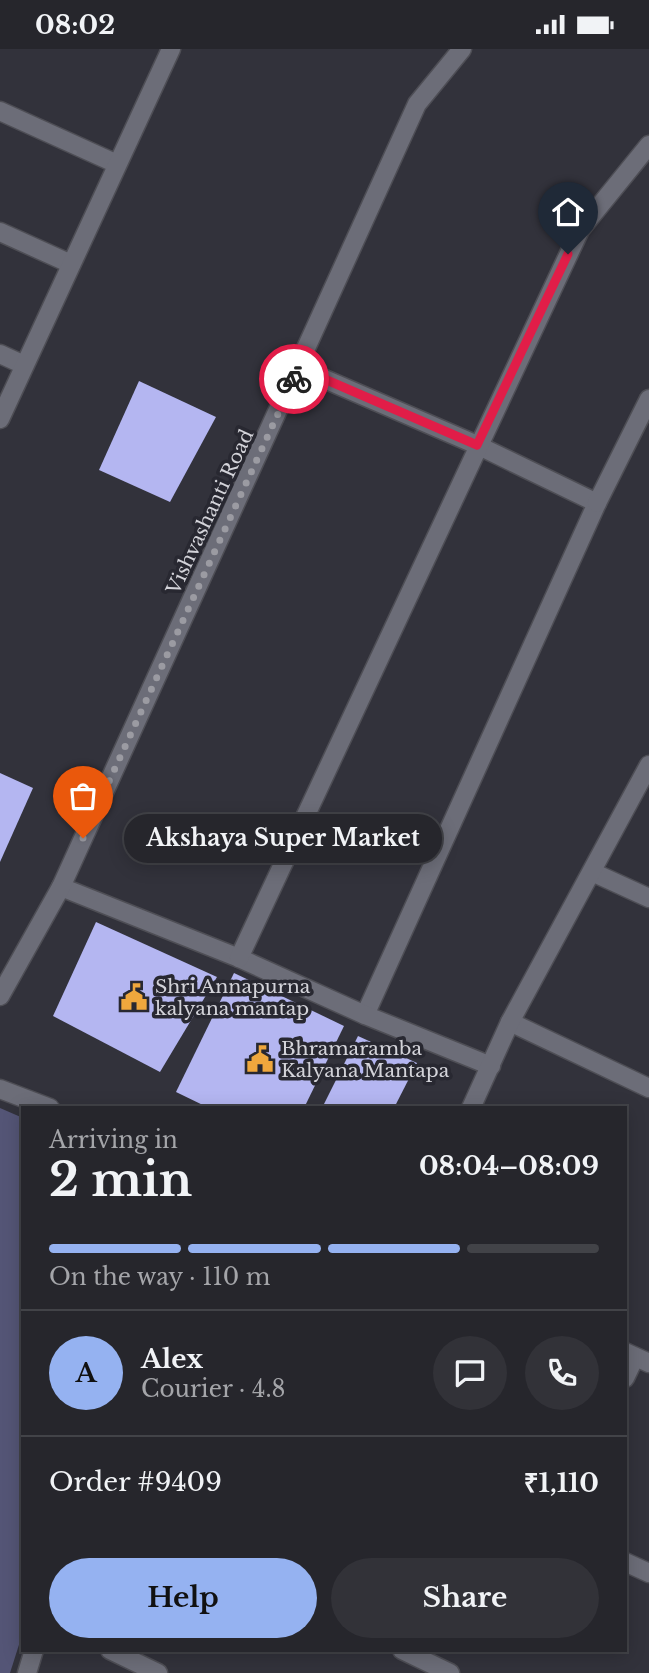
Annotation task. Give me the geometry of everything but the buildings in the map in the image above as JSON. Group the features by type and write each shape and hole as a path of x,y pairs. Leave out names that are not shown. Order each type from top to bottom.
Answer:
{"street":[{"path":"0,419 171,49"},
{"name":"Vishvashanti Road","path":"0,996 61,887 417,104 462,49"},
{"path":"0,111 117,164"},
{"path":"239,958 580,230 649,145"},
{"path":"0,232 71,264"},
{"path":"0,354 24,365"},
{"path":"299,368 477,445 597,503"},
{"path":"365,1015 597,503 649,399"},
{"path":"472,1106 510,1022 649,765"},
{"path":"592,872 649,898"},
{"path":"61,887 239,958 365,1015 491,1066"},
{"path":"510,1022 649,1088"},
{"path":"0,1089 45,1106"},
{"path":"627,1374 636,1357"},
{"path":"627,1563 649,1573"},
{"path":"27,1673 33,1652"},
{"path":"114,1652 158,1673"},
{"path":"406,1652 450,1673"}],"shaded area":[{"path":"0,1108 21,1117 21,1638 10,1673 0,1673"}],"way so far":[{"path":"83,838 294,379"}],"place":[{"name":"Akshaya Super Market","path":"83,838"},
{"name":"Shri Annapurna kalyana mantap","path":"134,997"},
{"name":"Bhramaramba Kalyana Mantapa","path":"260,1059"}],"route":[{"path":"294,379 299,368 477,445 568,254"}]}
